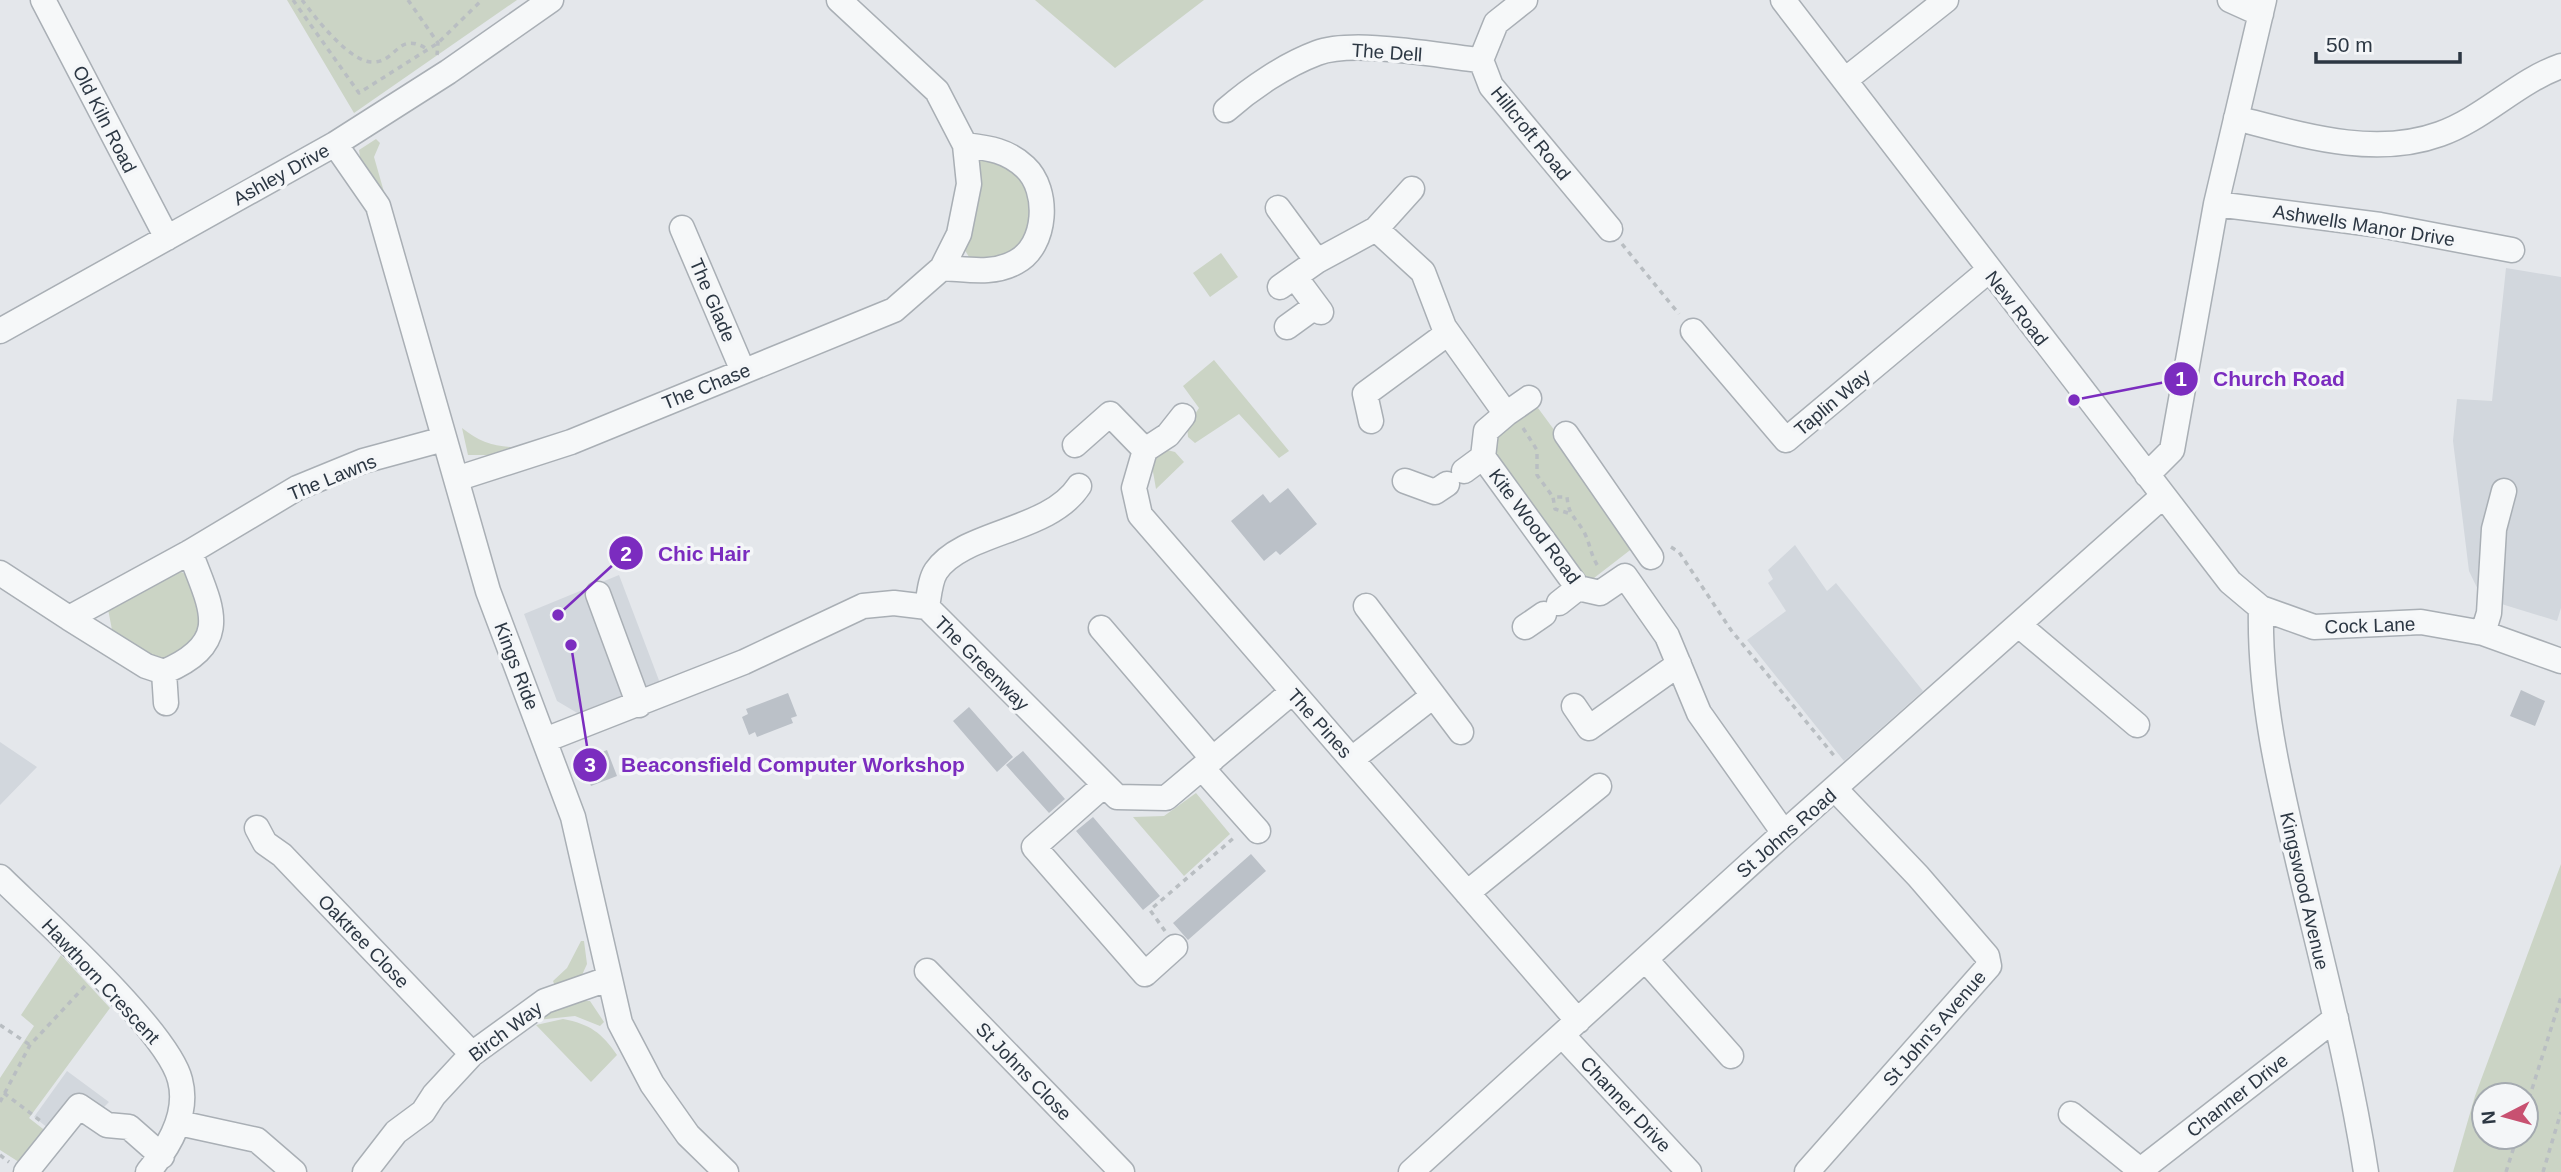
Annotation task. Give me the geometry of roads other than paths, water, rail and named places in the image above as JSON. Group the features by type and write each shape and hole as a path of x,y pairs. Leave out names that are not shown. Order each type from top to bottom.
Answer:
{"street":[{"name":"Old Kiln Road","path":"43,0 167,238"},
{"name":"Ashley Drive","path":"0,331 335,144 448,72 551,0"},
{"name":"The Chase","path":"456,479 570,442 894,310 942,268 959,234 969,184 965,145 937,91 839,0"},
{"path":"1481,60 1496,23 1525,0"},
{"name":"New Road","path":"1783,0 1988,271 2230,582 2261,608"},
{"path":"1845,80 1946,0"},
{"path":"2147,475 2172,450 2216,204 2263,7 2230,0"},
{"name":"The Dell","path":"1226,110 1247,92 1318,53 1354,48 1481,60"},
{"name":"Hillcroft Road","path":"1481,60 1491,86 1610,229"},
{"path":"2236,117 2313,138 2393,145 2441,134 2561,66"},
{"name":"Kings Ride","path":"335,144 378,206 488,591 573,817 620,1024 652,1084 688,1135 726,1172"},
{"path":"942,268 991,271 1018,262 1040,235 1041,195 1027,168 1001,149 965,145"},
{"path":"1287,327 1319,309 1288,282 1317,261 1376,229 1412,189"},
{"name":"Ashwells Manor Drive","path":"2216,204 2380,225 2512,250"},
{"path":"1278,208 1317,261"},
{"name":"The Glade","path":"682,228 743,371"},
{"path":"1376,229 1423,272 1448,333 1506,414"},
{"name":"Taplin Way","path":"1693,331 1786,440 1988,271"},
{"path":"1371,421 1365,394 1448,333"},
{"name":"Kite Wood Road","path":"1528,398 1486,431 1465,471 1578,587 1600,593 1618,580"},
{"path":"1075,445 1110,414 1145,450 1168,435 1183,416"},
{"path":"1566,433 1659,551 1618,580 1667,636 1699,713 1784,833"},
{"name":"The Lawns","path":"69,618 190,552 297,488 363,461 444,439"},
{"name":"The Pines","path":"1145,450 1133,488 1140,515 1467,893 1571,1029"},
{"path":"1405,481 1435,492 1465,471"},
{"path":"927,607 934,572 951,555 1021,526 1071,497 1079,486"},
{"path":"2483,633 2489,613 2494,529 2504,491"},
{"name":"St Johns Road","path":"1411,1172 1784,833 2020,626 2163,496"},
{"path":"0,573 146,666 164,672 183,664 212,633 214,616 190,552"},
{"path":"1542,615 1578,587"},
{"path":"597,594 639,705"},
{"name":"The Greenway","path":"545,740 744,662 863,606 894,603 927,607 1103,786 1117,797 1166,798 1292,692"},
{"path":"1366,606 1461,732"},
{"name":"Cock Lane","path":"2261,608 2314,626 2421,622 2483,633 2561,661"},
{"name":"Kingswood Avenue","path":"2261,608 2260,641 2273,745 2336,1018 2366,1172"},
{"path":"2020,626 2137,725"},
{"path":"1101,628 1254,827"},
{"path":"1574,706 1589,728 1679,664"},
{"path":"164,672 166,703"},
{"path":"1352,759 1433,696"},
{"name":"St John's Avenue","path":"1807,1172 1989,966 1987,956 1843,783"},
{"path":"1103,786 1034,847 1145,974 1175,947"},
{"path":"1467,893 1599,786"},
{"name":"Oaktree Close","path":"257,828 265,843 282,855 471,1054"},
{"name":"Hawthorn Crescent","path":"1,881 97,973 161,1043 180,1080 179,1123 155,1164"},
{"path":"1646,960 1731,1056"},
{"name":"St Johns Close","path":"927,971 1122,1172"},
{"name":"Birch Way","path":"365,1172 396,1132 423,1112 433,1095 471,1054 545,1001 608,979"},
{"name":"Channer Drive","path":"2139,1171 2336,1018"},
{"name":"Channer Drive","path":"1571,1029 1689,1172"},
{"path":"26,1172 79,1107 107,1125 129,1128 155,1164"},
{"path":"2071,1114 2139,1171"},
{"path":"179,1123 257,1140 294,1172"}],"place":[{"name":"Church Road","path":"2074,400"},
{"name":"Chic Hair","path":"558,615"},
{"name":"Beaconsfield Computer Workshop","path":"571,645"}]}
